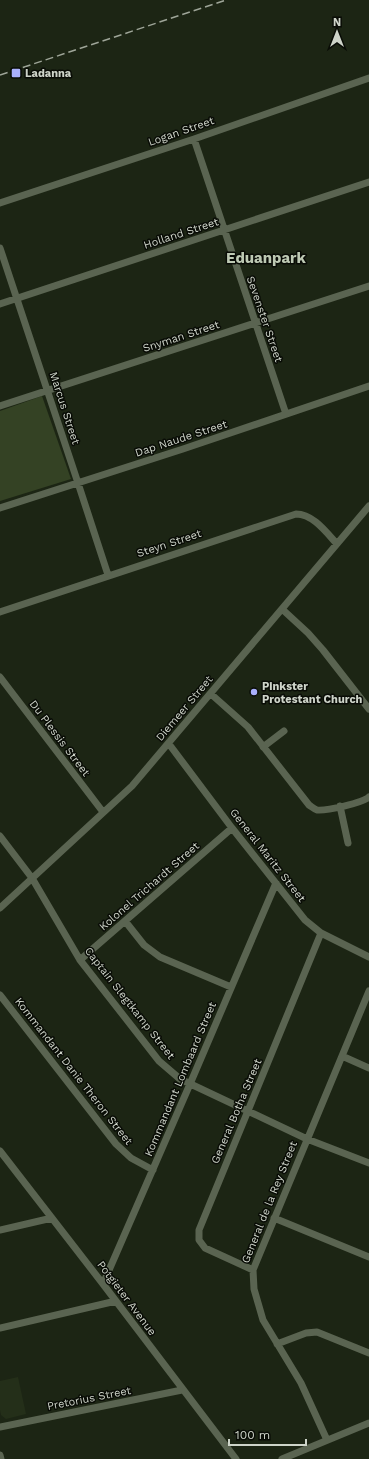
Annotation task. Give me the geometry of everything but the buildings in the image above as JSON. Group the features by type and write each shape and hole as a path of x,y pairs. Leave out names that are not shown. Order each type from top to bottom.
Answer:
{"street":[{"name":"Logan Street","path":"0,203 194,139 369,78"},
{"name":"Sevenster Street","path":"194,139 286,414"},
{"name":"Holland Street","path":"0,304 369,182"},
{"name":"Marcus Street","path":"0,248 108,575"},
{"name":"Snyman Street","path":"0,406 369,286"},
{"name":"Dap Naude Street","path":"0,508 369,386"},
{"name":"Diemeer Street","path":"0,908 127,791 169,744 368,508"},
{"name":"Steyn Street","path":"0,612 296,514 301,514 310,518 337,544"},
{"path":"282,609 308,633 323,650 369,709"},
{"name":"Du Plessis Street","path":"0,677 103,812"},
{"path":"211,694 245,724 309,805 315,809 321,810 340,806 366,800 369,797"},
{"path":"263,747 284,731"},
{"name":"General Maritz Street","path":"169,744 232,828 305,920 321,933 369,958"},
{"path":"340,806 348,843"},
{"name":"Kolonel Trichardt Street","path":"80,960 232,828"},
{"name":"Captain Slegtkamp Street","path":"0,836 32,878 80,960 159,1061 173,1074 190,1084 307,1139 369,1163"},
{"name":"Kommandant Lombaard Street","path":"103,1284 276,883"},
{"path":"125,921 144,945 160,957 231,986"},
{"name":"General Botha Street","path":"253,1270 205,1248 199,1240 201,1225 321,933"},
{"name":"General de la Rey Street","path":"327,1440 301,1383 266,1324 254,1289 253,1270 369,991"},
{"name":"Kommandant Danie Theron Street","path":"0,995 116,1144 131,1158 153,1170"},
{"path":"342,1056 369,1068"},
{"name":"Potgieter Avenue","path":"0,1151 236,1459"},
{"path":"0,1230 52,1218"},
{"path":"274,1218 369,1257"},
{"path":"0,1328 116,1301"},
{"path":"277,1344 309,1332 318,1332 369,1353"},
{"name":"Pretorius Street","path":"0,1427 182,1390"},
{"path":"282,1459 369,1423"},
{"path":"0,1455 1,1459"}],"shaded area":[{"path":"42,396 71,479 0,501 0,411"},
{"path":"18,1377 26,1414 6,1419 1,1415 0,1410 0,1381"}],"railway":[{"path":"0,75 226,0"}],"place":[{"name":"Ladanna","path":"16,73"},
{"name":"Pinkster Protestant Church","path":"254,692"}],"district":[{"name":"Eduanpark","path":"266,258"}]}
